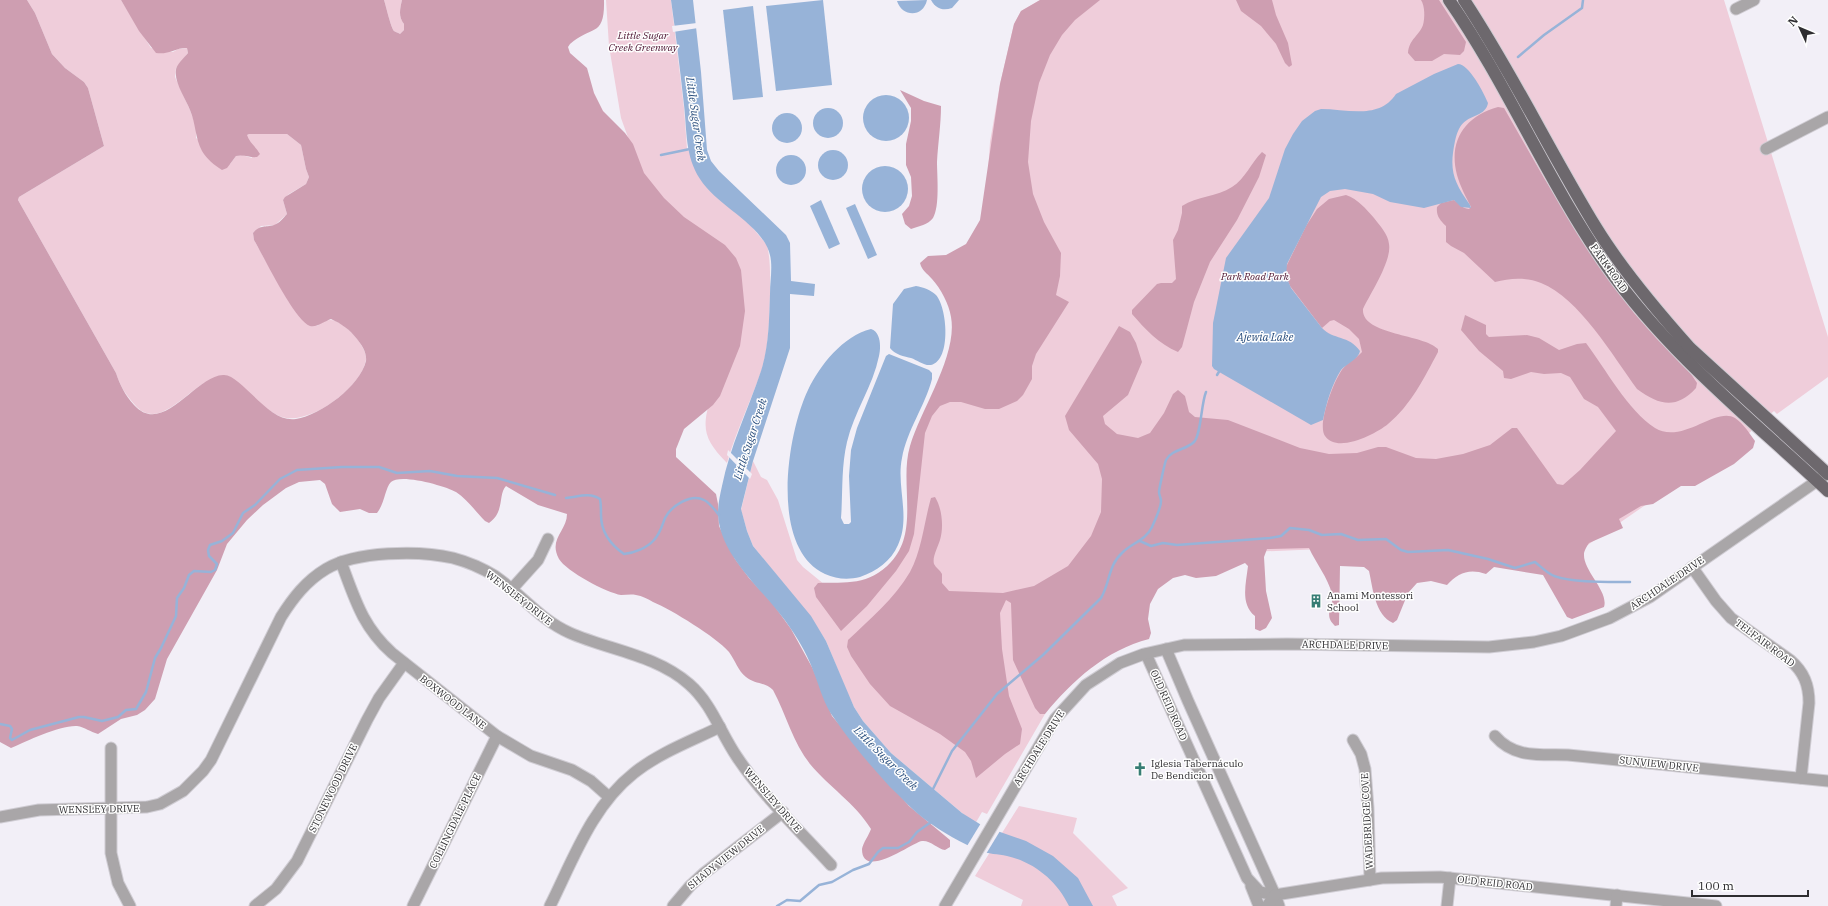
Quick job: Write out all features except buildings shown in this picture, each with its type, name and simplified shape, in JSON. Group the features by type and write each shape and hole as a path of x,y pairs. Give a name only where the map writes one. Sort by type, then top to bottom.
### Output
{"main road":[{"name":"PARK ROAD","path":"1449,0 1478,46 1584,232 1627,293 1663,335 1701,373 1828,491"},
{"name":"PARK ROAD","path":"1464,0 1490,38 1597,229 1628,273 1670,326 1690,348 1828,473"}],"street":[{"path":"1736,9 1754,0"},
{"path":"1766,149 1828,117"},
{"name":"ARCHDALE DRIVE","path":"945,906 1049,728 1067,704 1086,685 1107,670 1127,660 1184,645 1287,644 1470,647 1507,646 1534,642 1573,632 1610,618 1650,597 1828,473"},
{"path":"512,590 538,560 548,539"},
{"name":"WENSLEY DRIVE","path":"0,817 39,810 140,808 160,804 183,791 194,782 211,760 280,617 291,601 312,579 341,562 356,558 380,554 428,555 445,556 464,561 480,568 494,576 512,590 540,616 555,626 570,633 650,662 677,674 710,708 741,763 831,865"},
{"name":"BOXWOOD LANE","path":"341,562 366,623 380,642 404,663 497,736 531,756 572,770 591,781 609,797"},
{"name":"TELFAIR ROAD","path":"1692,567 1721,607 1731,618 1790,660 1804,677 1809,692 1809,703 1801,778"},
{"name":"OLD REID ROAD","path":"1166,649 1275,895"},
{"name":"OLD REID ROAD","path":"1146,654 1247,878 1260,892 1275,895 1370,880 1404,877 1450,878 1616,900 1716,906"},
{"name":"STONEWOOD DRIVE","path":"255,906 276,889 297,861 367,720 379,698 404,663"},
{"path":"550,906 593,821 609,797 635,772 651,762 720,727"},
{"name":"COLLINGDALE PLACE","path":"413,906 497,736"},
{"name":"SUNVIEW DRIVE","path":"1495,736 1508,748 1526,754 1576,756 1828,781"},
{"name":"WADEBRIDGE COVE","path":"1353,740 1361,754 1365,769 1368,808 1370,880"},
{"path":"111,748 112,853 118,883 130,906"},
{"name":"SHADY VIEW DRIVE","path":"673,906 690,886 703,874 783,812"},
{"path":"1247,878 1259,906"},
{"path":"1447,906 1450,878"},
{"path":"1267,906 1275,895"},
{"path":"1275,895 1279,906"}],"green space":[{"path":"27,0 121,0 151,48 173,52 178,49 187,48 188,53 176,68 175,77 196,126 196,138 230,164 236,156 242,155 252,158 246,135 249,134 287,134 301,145 309,177 306,184 289,194 283,200 287,214 275,225 261,226 253,233 254,240 289,302 317,326 330,320 342,324 354,335 363,348 366,355 366,360 362,371 355,382 344,393 319,410 306,416 293,418 282,417 270,411 236,382 206,382 171,407 162,412 152,414 144,412 129,398 18,200 19,197 104,146 88,88 84,82 65,68 52,54 35,13"},
{"path":"384,0 402,0 400,12 404,24 404,30 400,34 393,29"},
{"name":"Little Sugar Creek Greenway","path":"606,0 671,0 684,108 687,149 767,245 770,264 770,296 766,351 762,369 727,463 713,447 707,433 706,417 711,397 663,207 638,165 621,118 609,46"},
{"name":"Park Road Park","path":"1040,0 1724,0 1828,337 1828,377 1777,414 1774,411 1748,434 1553,569 1346,548 1132,557 1020,672 1045,714 987,814 982,812 975,824 891,753 863,721 847,692 826,641 810,616 753,546 741,510 753,461 761,477 767,480 778,500 797,560 803,567 835,593 858,587 904,555 920,442 933,405 962,307 985,216 990,142 1000,84 1014,24 1021,11"},
{"path":"1019,806 1077,818 1073,833 1128,888 1112,896 1117,906 1021,906 1023,900 975,876"}],"shaded area":[{"path":"0,0 27,0 35,13 52,54 65,68 84,82 88,88 104,146 19,197 18,200 116,373 121,386 128,397 134,405 145,413 156,414 168,410 212,378 223,375 238,382 265,407 275,414 286,418 296,419 317,412 338,398 356,380 366,361 364,349 359,341 339,323 331,319 318,325 310,326 303,321 288,301 254,240 253,233 256,230 261,227 276,224 283,219 287,214 283,200 285,197 306,184 309,177 301,145 287,134 249,134 247,135 248,138 260,154 257,157 242,155 236,156 227,168 222,170 213,164 202,151 192,115 177,80 176,68 188,53 187,48 165,53 156,53 139,31 121,0 384,0 393,29 400,34 404,30 404,24 400,12 402,0 604,0 604,12 599,26 570,44 568,47 570,53 587,68 594,93 603,111 625,133 633,144 644,173 664,198 684,217 725,245 736,258 741,270 745,311 740,346 720,396 713,405 684,429 676,449 676,457 716,494 719,526 735,559 749,578 773,604 791,629 813,669 832,716 909,806 950,840 950,847 945,850 928,842 922,841 879,861 870,861 864,858 862,849 871,829 850,803 817,772 804,756 794,738 773,690 770,687 752,681 743,675 729,652 723,646 682,617 643,597 621,595 606,590 587,581 563,564 556,552 556,546 567,514 538,505 506,486 502,494 497,514 489,523 485,521 468,502 456,492 451,489 423,481 404,479 391,482 387,488 382,505 377,513 369,513 360,509 340,512 332,504 325,484 320,480 299,482 286,488 263,505 247,520 227,544 217,570 167,659 155,699 145,710 137,715 121,719 98,734 77,726 70,726 44,734 11,748 0,742"},
{"path":"1040,0 1100,0 1075,20 1062,35 1050,55 1039,83 1031,121 1028,162 1033,194 1044,222 1061,253 1060,276 1056,295 1069,302 1036,354 1032,366 1032,379 1023,395 1017,401 999,409 985,409 961,402 950,402 940,406 932,416 925,433 914,534 909,551 896,571 867,606 841,631 816,597 814,588 818,583 848,582 866,579 883,570 900,550 905,536 907,521 906,475 910,446 944,365 952,332 950,312 944,297 932,279 923,270 920,263 928,256 946,255 966,244 980,220 1000,84 1014,24 1021,11"},
{"path":"1236,0 1272,0 1276,15 1288,43 1292,65 1289,67 1285,63 1276,44 1261,26 1241,11"},
{"path":"1421,0 1439,0 1466,42 1464,51 1460,55 1444,54 1432,61 1415,61 1408,53 1410,44 1423,25 1424,12"},
{"path":"900,90 924,101 941,106 937,162 937,206 933,218 929,222 911,229 905,224 902,214 909,206 912,196 911,177 906,165 906,144 911,121 911,108"},
{"path":"1498,107 1504,108 1544,178 1593,258 1634,313 1691,374 1697,383 1696,388 1689,395 1681,400 1667,403 1653,399 1637,389 1594,329 1569,301 1555,291 1535,281 1512,279 1495,282 1464,253 1446,242 1446,226 1439,218 1437,207 1441,203 1454,200 1464,208 1469,209 1471,207 1457,175 1455,151 1457,141 1468,124 1476,117 1486,111"},
{"path":"1262,152 1266,155 1259,177 1237,220 1210,262 1194,302 1182,347 1178,352 1171,349 1153,336 1142,325 1132,314 1132,310 1157,284 1172,283 1176,279 1173,240 1178,230 1182,206 1194,200 1220,193 1237,184"},
{"path":"1346,195 1358,202 1374,218 1385,233 1389,244 1389,251 1384,268 1363,309 1365,318 1372,324 1382,329 1431,344 1438,349 1438,352 1410,400 1396,417 1375,433 1347,443 1338,443 1331,441 1325,436 1323,431 1324,414 1330,395 1340,373 1362,352 1359,339 1349,329 1334,320 1330,321 1322,328 1290,286 1286,276 1286,267 1306,226 1317,209 1329,199"},
{"path":"1465,315 1486,325 1486,334 1489,337 1527,335 1539,338 1559,350 1577,344 1586,343 1626,400 1655,428 1665,432 1676,432 1708,420 1727,416 1735,418 1741,423 1755,441 1753,448 1734,464 1695,486 1681,486 1653,504 1641,506 1619,519 1623,528 1589,543 1584,553 1585,561 1603,594 1605,601 1604,607 1572,619 1567,617 1543,575 1494,567 1486,574 1480,572 1464,573 1455,577 1447,585 1431,581 1417,583 1408,593 1397,620 1393,623 1382,614 1379,608 1369,571 1364,567 1340,566 1339,625 1335,626 1329,618 1332,602 1330,588 1309,548 1267,549 1264,557 1266,591 1272,618 1266,628 1260,631 1255,629 1255,616 1247,606 1245,587 1248,566 1245,563 1216,576 1196,578 1185,575 1173,578 1158,589 1150,604 1148,619 1151,633 1149,639 1133,644 1104,659 1078,679 1045,714 1040,714 1035,708 1013,660 1011,603 1006,600 1000,613 1002,649 1009,696 1022,729 1020,744 1005,754 976,778 971,761 965,752 940,734 890,706 870,684 851,656 847,647 848,640 889,600 910,572 920,545 931,498 935,497 937,501 941,512 942,524 940,540 934,555 934,564 942,574 942,583 949,591 1003,593 1034,586 1068,566 1091,536 1101,512 1102,479 1098,464 1069,430 1065,416 1119,326 1130,332 1136,343 1142,362 1128,395 1103,416 1105,424 1117,434 1138,438 1150,433 1164,413 1173,394 1178,390 1185,396 1189,412 1195,417 1228,420 1300,448 1329,454 1357,453 1378,447 1386,447 1416,458 1436,459 1463,454 1490,445 1512,428 1517,428 1557,484 1563,485 1580,470 1616,431 1598,407 1584,399 1570,377 1561,373 1544,374 1531,372 1511,379 1504,378 1503,371 1479,351 1461,330"}],"water":[{"name":"Little Sugar Creek","path":"671,0 693,0 701,72 707,150 711,161 719,171 786,235 790,243 791,281 815,284 814,296 790,294 790,348 753,461 741,509 753,546 811,616 826,641 854,707 863,721 891,753 962,813 983,826 1026,841 1053,856 1078,878 1093,906 1069,906 1058,888 1044,874 1035,868 1017,859 980,851 952,837 912,809 868,762 840,727 822,696 810,662 798,639 735,560 727,545 720,529 718,513 719,500 725,471 764,362 768,333 771,261 768,249 752,227 708,189 695,170 689,152"},
{"path":"823,0 832,85 776,91 766,6"},
{"path":"927,0 925,6 921,10 912,13 903,10 897,1"},
{"path":"931,0 959,0 952,8 946,9 937,7"},
{"path":"753,6 763,97 733,100 723,10"},
{"name":"Ajewia Lake","path":"1458,64 1462,65 1471,74 1480,86 1488,103 1483,112 1467,120 1460,127 1453,151 1452,160 1456,182 1471,208 1461,207 1454,200 1424,208 1390,202 1373,194 1345,189 1330,191 1321,197 1287,264 1286,276 1291,288 1322,328 1326,332 1351,342 1360,351 1352,361 1341,370 1335,381 1323,420 1311,425 1214,369 1212,366 1213,323 1226,258 1269,198 1285,149 1302,121 1315,111 1321,109 1362,111 1381,107 1389,102 1396,94 1434,74"},
{"path":"881,95 891,95 899,99 905,105 909,113 909,123 905,131 899,137 891,141 881,141 873,137 867,131 863,123 863,113 867,105 873,99"},
{"path":"828,108 838,113 843,123 838,133 828,138 818,133 813,123 818,113"},
{"path":"787,113 797,118 802,128 797,138 787,143 777,138 772,128 777,118"},
{"path":"833,150 843,155 848,165 843,175 833,180 823,175 818,165 823,155"},
{"path":"791,155 801,160 806,170 801,180 791,185 781,180 776,170 781,160"},
{"path":"880,166 890,166 898,170 904,176 908,184 908,194 904,202 898,208 890,212 880,212 872,208 866,202 862,194 862,184 866,176 872,170"},
{"path":"821,200 840,244 829,249 810,206"},
{"path":"855,204 877,255 868,259 846,208"},
{"path":"916,286 927,289 936,295 943,310 946,333 945,344 938,361 931,365 926,365 900,355 890,348 893,304 904,289"},
{"path":"871,329 877,333 880,340 880,352 872,378 850,431 845,451 841,518 844,524 849,524 851,522 849,476 851,450 857,428 886,356 889,354 929,370 932,373 932,379 904,448 901,469 903,524 902,534 895,551 883,565 872,572 860,577 833,577 825,574 807,560 796,540 789,516 789,461 800,409 813,380 826,362 842,345 851,338"}],"pier":[{"path":"697,23 698,28 673,32 672,26"},
{"path":"728,450 752,474 750,479 727,455"},
{"path":"981,823 1000,831 986,854 967,846"}],"waterway":[{"path":"1518,57 1544,35 1582,8 1583,0"},
{"name":"Little Sugar Creek","path":"661,155 690,149"},
{"path":"1217,375 1220,370"},
{"path":"932,791 952,751 997,694 1043,655 1101,598 1114,563 1118,557 1143,538 1152,527 1160,507 1161,501 1159,490 1166,460 1175,452 1191,445 1194,442 1200,426 1206,392"},
{"path":"0,724 10,726 12,729 10,738 12,740 30,730 79,717 102,721 118,717 126,710 136,709 146,692 155,658 176,616 177,598 184,588 189,575 194,571 211,572 215,570 217,564 209,556 208,550 210,545 222,541 233,533 243,513 255,505 280,479 297,470 342,467 379,467 397,473 430,471 457,476 497,478 555,495"},
{"path":"566,498 588,495 600,499 601,521 605,532 611,542 624,554 640,550 651,543 661,530 668,513 677,505 688,499 699,498 704,500 719,515"},
{"path":"1140,541 1151,546 1163,543 1177,545 1270,538 1281,536 1290,528 1309,530 1322,535 1341,534 1358,540 1386,539 1401,550 1408,552 1448,550 1488,559 1515,568 1535,562 1545,571 1559,578 1590,582 1630,582"},
{"path":"777,906 787,900 800,901 819,885 832,882 853,870 869,864 883,848 898,848 909,842 917,832 931,822"}],"place":[{"name":"Anami Montessori School","path":"1316,601"},
{"name":"Iglesia Tabernáculo De Bendicion","path":"1140,769"}]}
